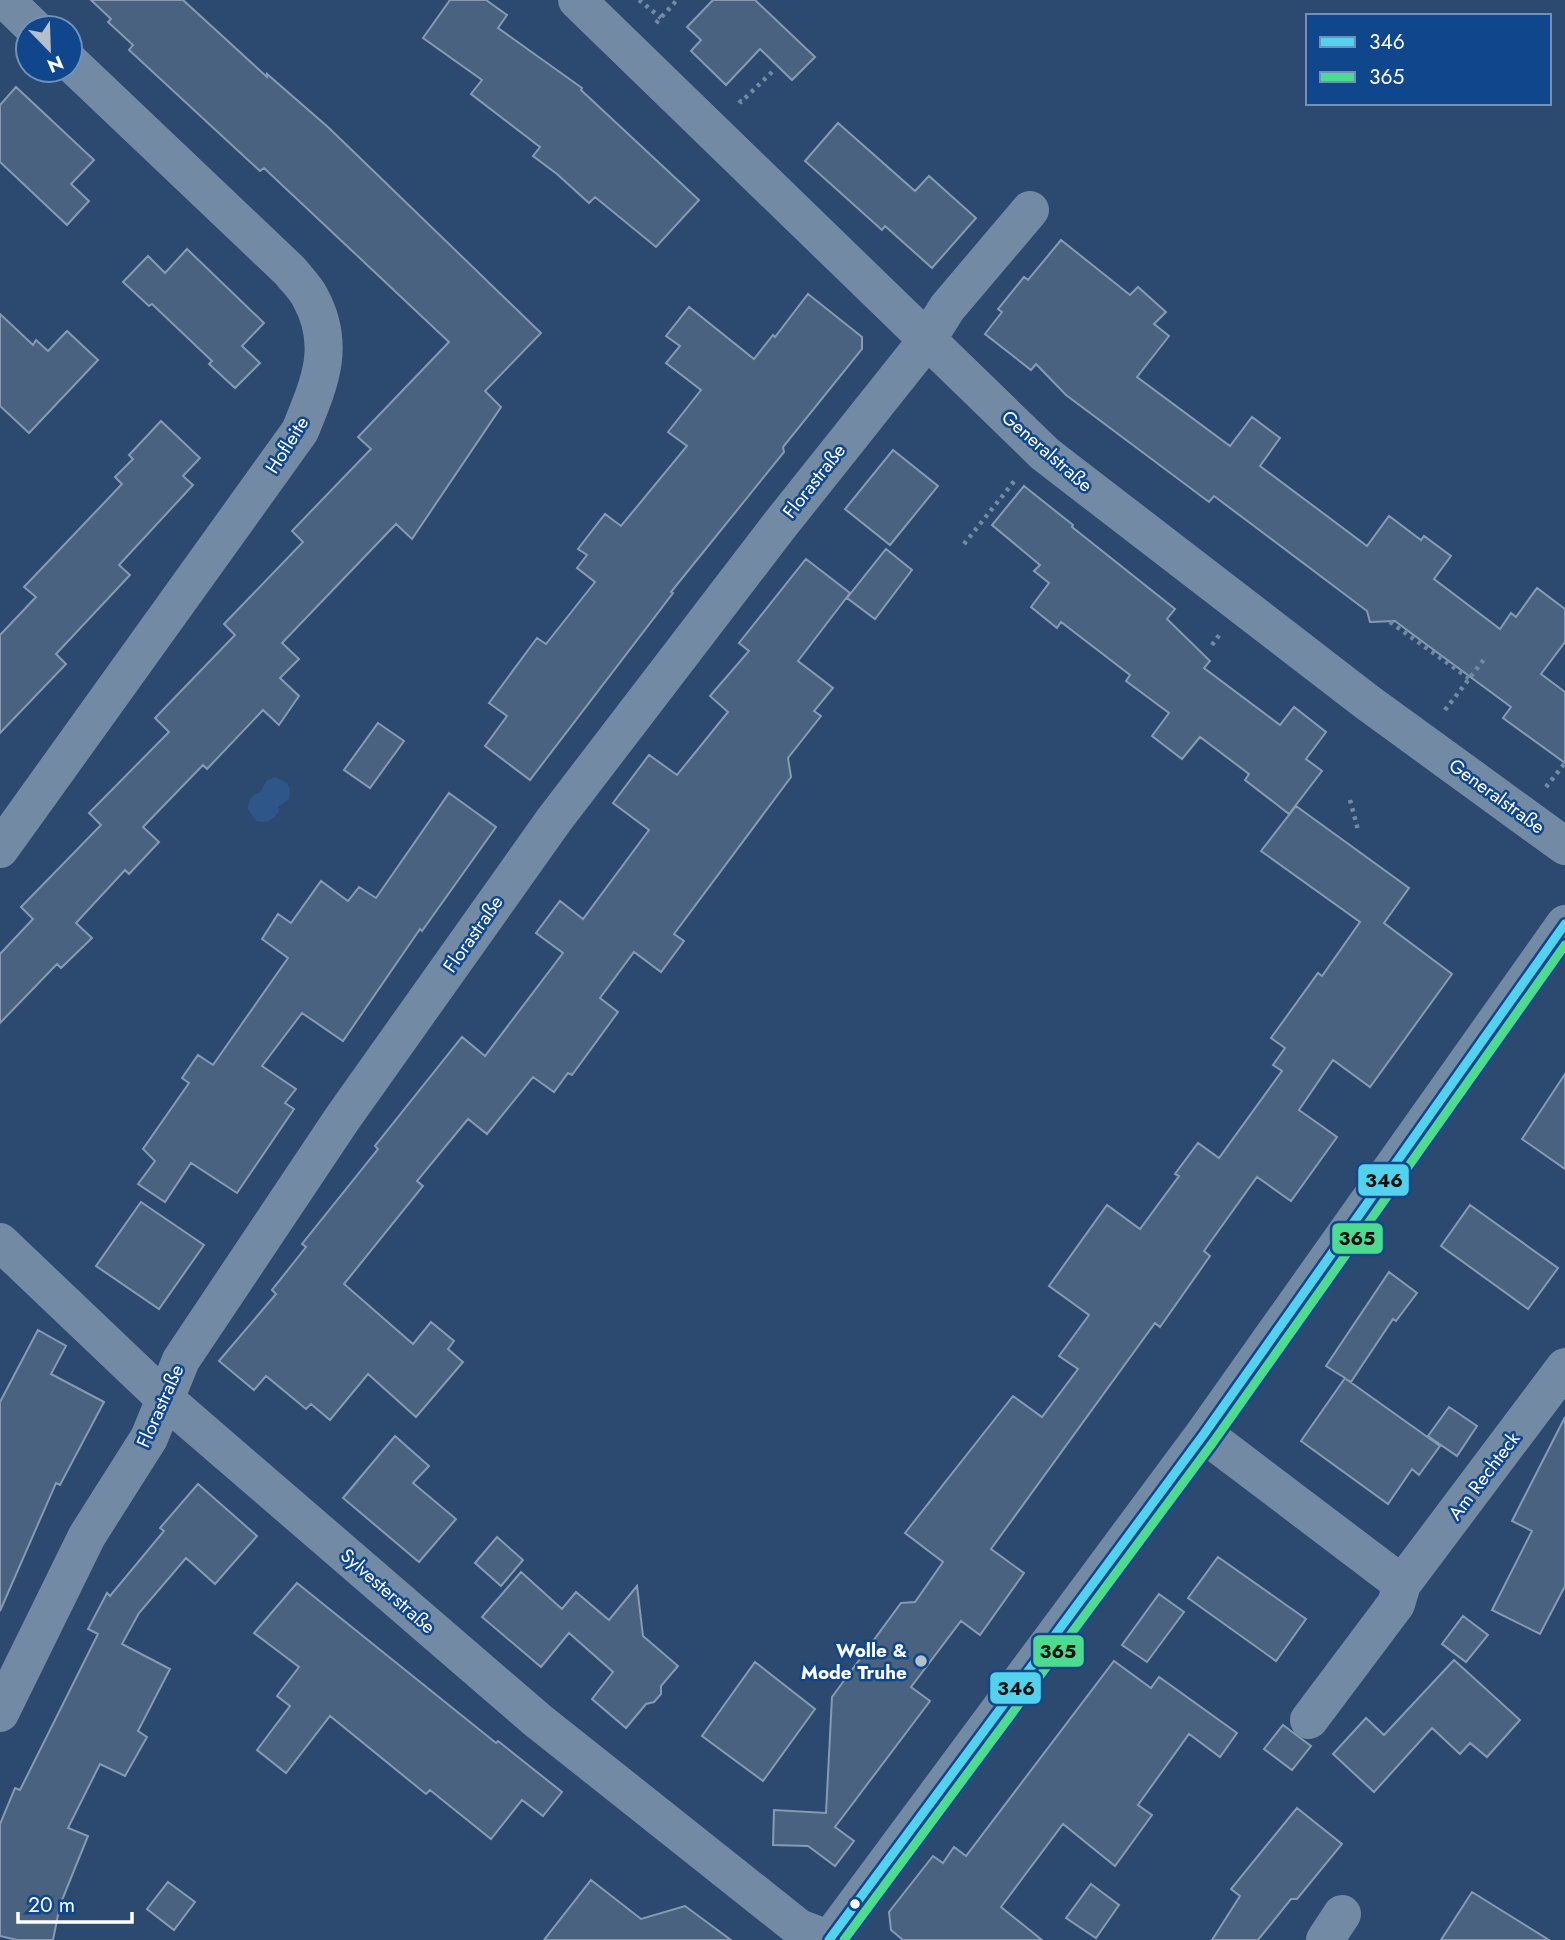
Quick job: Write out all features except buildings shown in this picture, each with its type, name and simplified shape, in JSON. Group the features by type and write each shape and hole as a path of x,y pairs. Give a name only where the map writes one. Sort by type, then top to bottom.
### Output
{"street":[{"path":"5,0 20,14"},
{"name":"Generalstraße","path":"577,0 1040,448 1315,662 1565,846"},
{"name":"Hofleite","path":"0,849 300,431 323,368 323,339 308,293 290,271 84,75"},
{"name":"Florastraße","path":"0,1713 87,1536 149,1437 181,1360 326,1142 554,820 779,526 927,340 947,308 1030,210"},
{"path":"830,1940 1204,1434 1565,924"},
{"name":"Sylvesterstraße","path":"0,1242 165,1399 536,1719 799,1928 830,1940"},
{"name":"Am Rechteck","path":"1309,1720 1396,1604 1402,1584 1565,1367"},
{"path":"1204,1434 1402,1584"}],"path":[{"path":"639,0 661,18"},
{"path":"736,98 741,102 772,72"},
{"path":"964,544 1040,448"},
{"path":"1391,622 1470,679"},
{"path":"1421,741 1485,658"},
{"path":"1350,800 1358,830"}],"water":[{"path":"275,777 287,783 290,789 289,799 278,807 279,811 272,818 264,822 256,821 248,809 250,800 261,792 266,781"}],"transit line":[{"name":"346","path":"829,1940 1204,1434 1565,924"},
{"name":"365","path":"844,1940 1214,1441 1565,945"}],"place":[{"name":"Wolle & Mode Truhe","path":"921,1661"}]}
